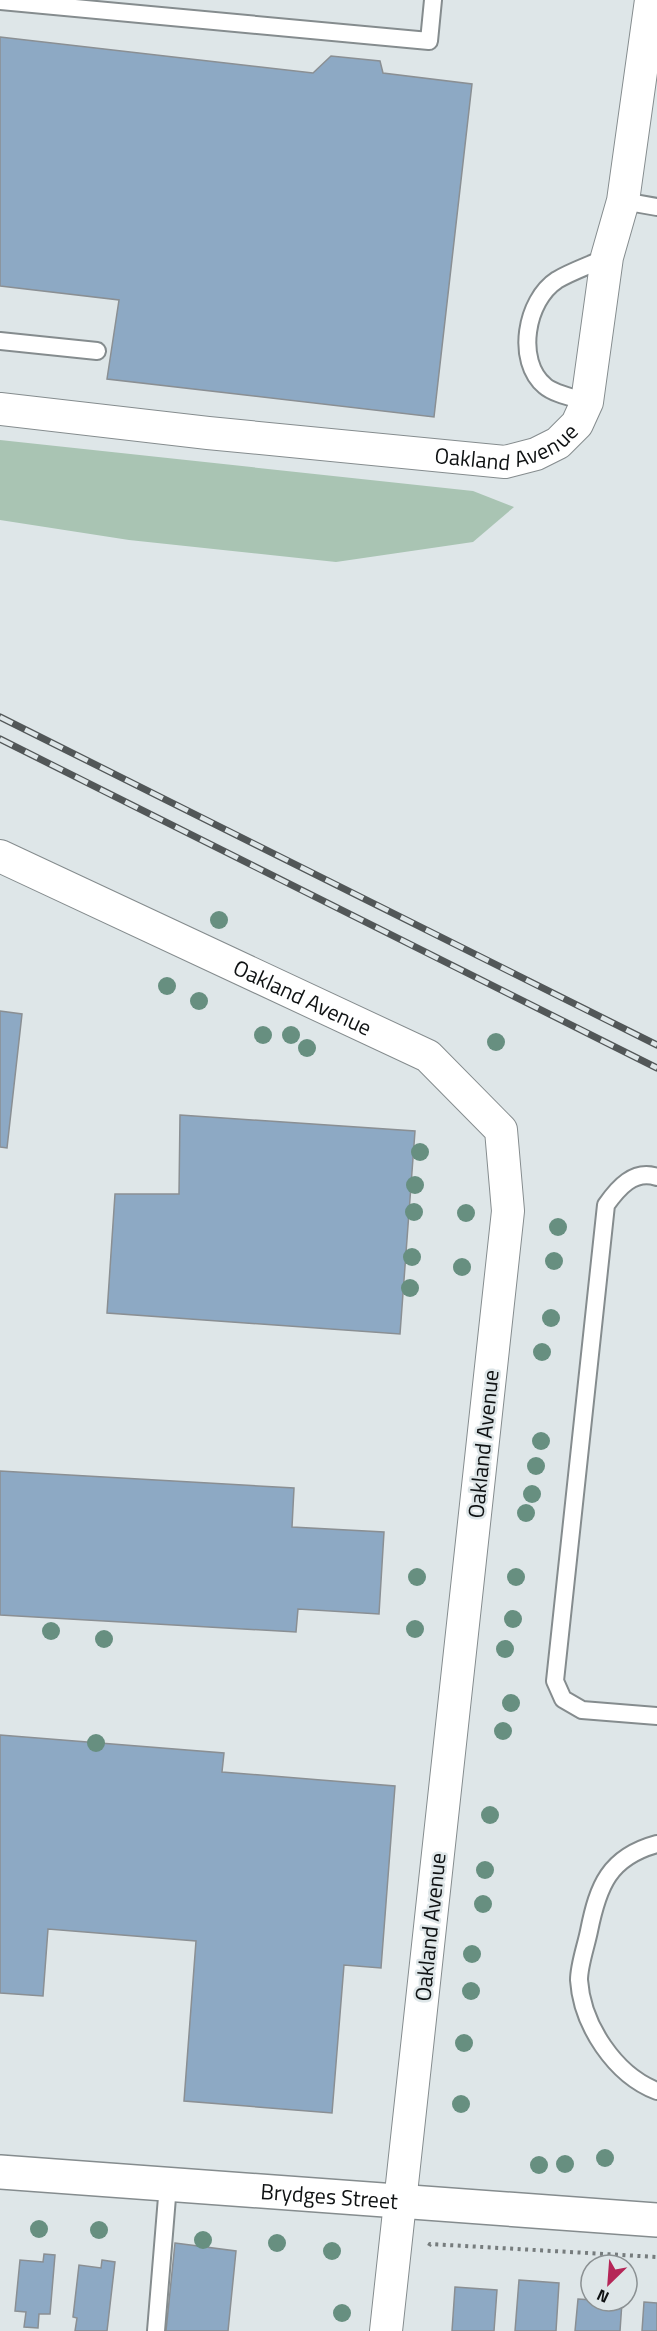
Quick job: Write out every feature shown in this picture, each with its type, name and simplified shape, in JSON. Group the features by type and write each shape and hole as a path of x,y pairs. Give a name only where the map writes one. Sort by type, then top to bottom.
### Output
{"street":[{"name":"Oakland Avenue","path":"0,408 208,433 505,462 536,454 558,443 577,424 588,402 607,257 623,201 651,0"},
{"name":"Oakland Avenue","path":"0,856 428,1056 501,1130 508,1211 386,2331"},
{"name":"Brydges Street","path":"0,2172 657,2220"}],"lane":[{"path":"0,1 429,41 432,0"},
{"path":"623,201 657,207"},
{"path":"588,402 545,387 531,369 527,340 535,304 555,281 607,257"},
{"path":"0,341 97,351"},
{"path":"657,1177 649,1174 637,1176 618,1187 606,1205 555,1682 563,1699 582,1710 657,1716"},
{"path":"657,1844 638,1849 612,1868 597,1895 579,1979 589,2023 618,2066 641,2085 657,2091"},
{"path":"156,2331 168,2185"}],"path":[{"path":"428,2254 430,2244 657,2257"}],"green space":[{"path":"0,440 473,491 514,507 473,542 336,562 129,540 0,520"}],"building":[{"path":"0,37 313,73 331,56 380,61 383,73 472,84 434,417 107,379 119,300 0,286"},
{"path":"0,1011 22,1014 7,1148 0,1147"},
{"path":"180,1115 415,1131 400,1334 107,1313 115,1194 179,1194"},
{"path":"0,1471 294,1488 292,1527 384,1532 379,1614 298,1609 296,1632 0,1615"},
{"path":"0,1735 224,1753 222,1772 395,1786 381,1968 344,1965 332,2113 184,2101 196,1941 48,1929 43,1996 0,1993"},
{"path":"175,2243 236,2251 228,2331 166,2331"},
{"path":"44,2254 55,2255 50,2314 39,2314 38,2328 24,2327 26,2312 15,2311 20,2260 43,2262"},
{"path":"102,2260 115,2262 107,2331 75,2331 77,2318 73,2317 79,2265 101,2268"},
{"path":"519,2280 559,2283 556,2331 515,2331"},
{"path":"455,2287 497,2290 494,2331 452,2331"},
{"path":"578,2299 579,2313 621,2313 620,2331 575,2331"},
{"path":"644,2302 657,2303 657,2331 642,2331"}],"railway":[{"path":"0,717 657,1045"},
{"path":"0,739 657,1068"}]}
